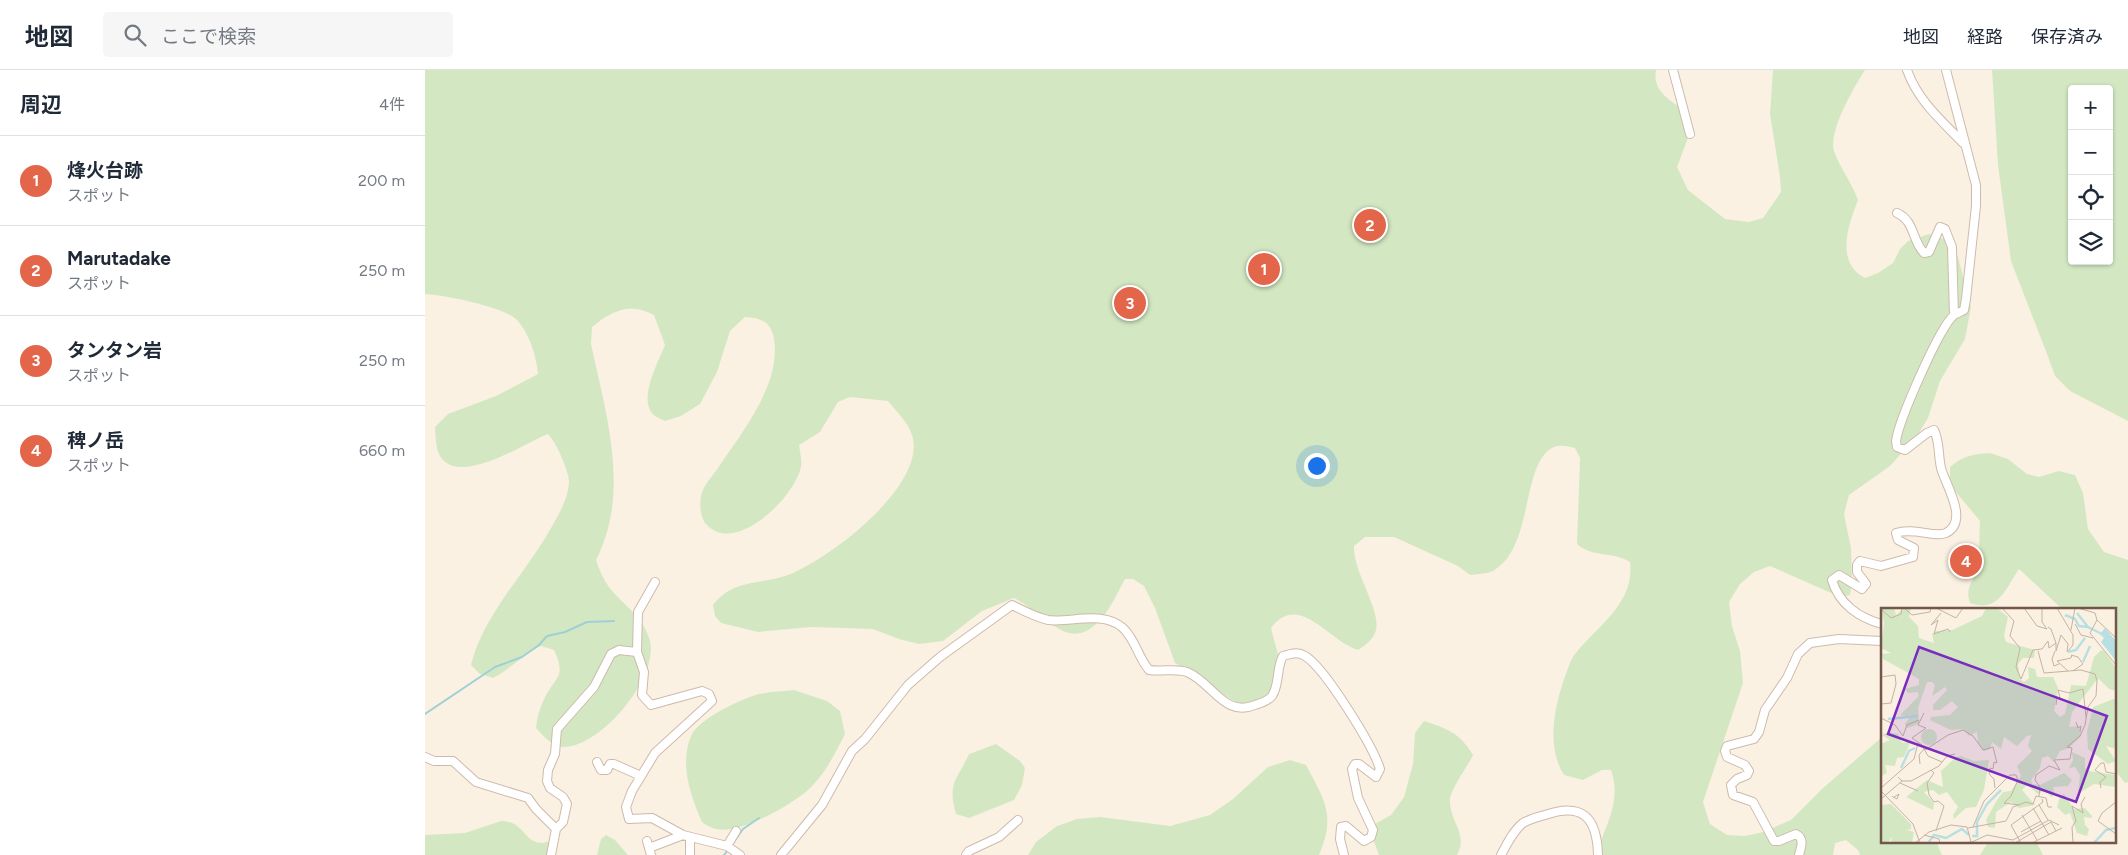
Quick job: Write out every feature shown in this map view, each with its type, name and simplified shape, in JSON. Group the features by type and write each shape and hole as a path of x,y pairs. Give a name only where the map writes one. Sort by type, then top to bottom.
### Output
{"street":[{"path":"1673,70 1690,134"},
{"path":"1907,70 1912,85 1926,105 1965,145"},
{"path":"1881,624 1855,614 1837,593 1832,580 1839,576 1861,588 1865,584 1857,572 1857,564 1860,561 1881,566 1914,556 1914,548 1898,540 1896,533 1904,530 1918,530 1939,535 1948,532 1954,523 1955,502 1942,470 1938,439 1934,430 1927,433 1905,450 1897,447 1896,441 1913,390 1938,340 1955,315 1964,310 1976,206 1976,185 1945,70"},
{"path":"1897,213 1904,216 1912,227 1924,254 1929,252 1940,226 1948,234 1952,247 1955,315"},
{"path":"655,582 638,612 637,652 644,672 642,695 651,706 702,691 709,694 712,701 669,738 655,753 626,807 629,819 653,818 687,836 729,847 740,855"},
{"path":"781,855 822,805 852,751 865,738 908,685 940,657 1012,605 1047,619 1085,618 1113,622 1122,627 1131,637 1149,670 1187,672 1196,677 1227,703 1238,708 1246,709 1270,698 1276,689 1280,662 1283,656 1297,652 1305,656 1320,669 1376,757 1380,769 1376,777 1359,764 1355,764 1352,769 1358,798 1373,830 1371,837 1364,841 1350,828 1346,826 1341,827 1340,839 1344,855"},
{"path":"1799,855 1802,840 1800,836 1797,834 1779,842 1774,841 1753,802 1733,795 1731,785 1737,779 1747,775 1749,770 1745,765 1727,757 1725,751 1727,746 1754,739 1759,732 1765,710 1787,678 1798,654 1810,642 1839,639 1881,641"},
{"path":"551,855 556,829 563,822 567,804 563,797 551,788 547,781 555,754 557,728 593,687 611,654 619,650 637,652"},
{"path":"425,758 434,761 453,762 476,782 485,787 528,798 556,829"},
{"path":"597,762 601,770 607,770 610,764 614,764 641,776"},
{"path":"1501,855 1523,824 1559,810 1571,809 1584,815 1590,822 1596,835 1598,855"},
{"path":"966,855 969,851 999,837 1018,820"},
{"path":"729,847 736,831"},
{"path":"649,848 687,836"},
{"path":"687,836 690,855"}],"green space":[{"path":"425,70 1656,70 1657,85 1660,91 1670,101 1689,113 1691,130 1677,167 1688,190 1725,219 1749,222 1763,218 1781,192 1770,114 1773,70 1865,70 1843,110 1833,143 1834,151 1858,200 1848,232 1847,253 1850,263 1865,278 1878,273 1893,263 1900,249 1908,241 1929,234 1947,240 1958,257 1971,307 1965,339 1940,381 1928,418 1917,436 1890,466 1849,495 1844,514 1851,548 1852,582 1850,595 1840,597 1770,566 1754,572 1740,584 1729,602 1732,626 1740,651 1743,683 1703,802 1710,824 1727,835 1745,836 1763,832 1791,820 1822,789 1881,738 1881,842 1936,842 1942,855 1860,855 1858,850 1846,840 1835,843 1833,855 1596,855 1611,813 1615,793 1611,770 1602,770 1583,780 1564,775 1555,751 1554,724 1559,697 1571,660 1621,601 1627,590 1630,577 1630,562 1590,551 1577,544 1580,458 1575,448 1555,447 1542,457 1535,471 1522,526 1515,544 1506,560 1493,571 1470,575 1458,566 1394,537 1365,537 1354,546 1358,567 1375,612 1376,630 1372,639 1358,650 1347,645 1303,616 1292,615 1282,618 1271,628 1281,667 1282,679 1280,690 1274,699 1264,706 1248,710 1175,663 1155,608 1144,586 1133,579 1125,579 1109,609 1094,626 1084,632 1074,634 1058,628 1014,598 982,611 943,641 919,644 873,629 811,627 758,632 721,623 715,616 713,605 729,591 747,584 788,575 805,567 849,537 871,518 890,497 905,476 913,455 910,430 888,401 850,397 838,402 820,432 799,445 801,467 788,493 776,507 747,529 731,533 717,532 705,523 700,506 703,490 759,405 772,373 775,356 773,333 765,322 756,318 745,317 730,331 717,372 700,404 681,416 665,421 652,413 648,398 654,370 665,345 654,315 637,309 621,310 592,327 591,344 608,425 614,480 612,507 606,534 596,560 601,574 609,587 643,625 650,641 650,656 646,673 636,691 610,723 594,736 578,744 563,747 555,745 536,728 545,697 560,671 554,650 541,646 493,678 480,674 471,665 485,629 541,545 557,517 568,488 567,471 555,443 548,434 495,459 466,467 453,466 440,457 436,444 435,427 448,414 496,396 538,374 534,353 522,326 510,315 474,302 425,294"},
{"path":"1992,70 2128,70 2128,421 2070,391 2055,376 2011,261 1998,165"},
{"path":"1990,453 2008,459 2027,474 2039,477 2059,471 2075,475 2083,493 2088,529 2104,552 2128,560 2128,782 2125,783 2115,770 2115,608 2061,608 2019,569 2000,598 1987,605 1970,603 1968,592 1978,566 1980,521 1950,485 1950,467 1959,460 1978,454"},
{"path":"794,690 827,701 840,711 845,734 824,772 807,791 776,811 750,824 726,830 714,829 702,822 694,802 686,769 688,747 695,730 721,710 742,700 759,694"},
{"path":"1424,721 1453,733 1473,755 1456,784 1450,800 1452,814 1460,834 1460,847 1457,855 1379,855 1373,839 1375,824 1391,815 1404,797 1413,764 1415,733"},
{"path":"996,744 1020,761 1025,768 1022,785 1014,800 969,818 956,814 953,804 953,788 969,754"},
{"path":"1290,760 1306,765 1326,808 1327,829 1319,855 1028,855 1036,842 1057,826 1077,819 1100,817 1170,826 1210,815 1233,799 1268,767"},
{"path":"501,821 516,825 535,842 551,841 550,855 425,855 425,835 465,833"},
{"path":"606,835 615,840 628,855 597,855 601,839"},
{"path":"1988,842 2036,842 2043,855 1980,855"}],"waterway":[{"path":"425,714 495,667 522,657 539,645 547,636 565,632 587,622 614,621"},
{"path":"731,846 743,829 759,818"},
{"path":"724,855 728,850"}],"place":[{"name":"Marutadake","path":"1370,225"},
{"name":"烽火台跡","path":"1264,269"},
{"name":"タンタン岩","path":"1130,303"},
{"name":"稗ノ岳","path":"1966,561"}]}
